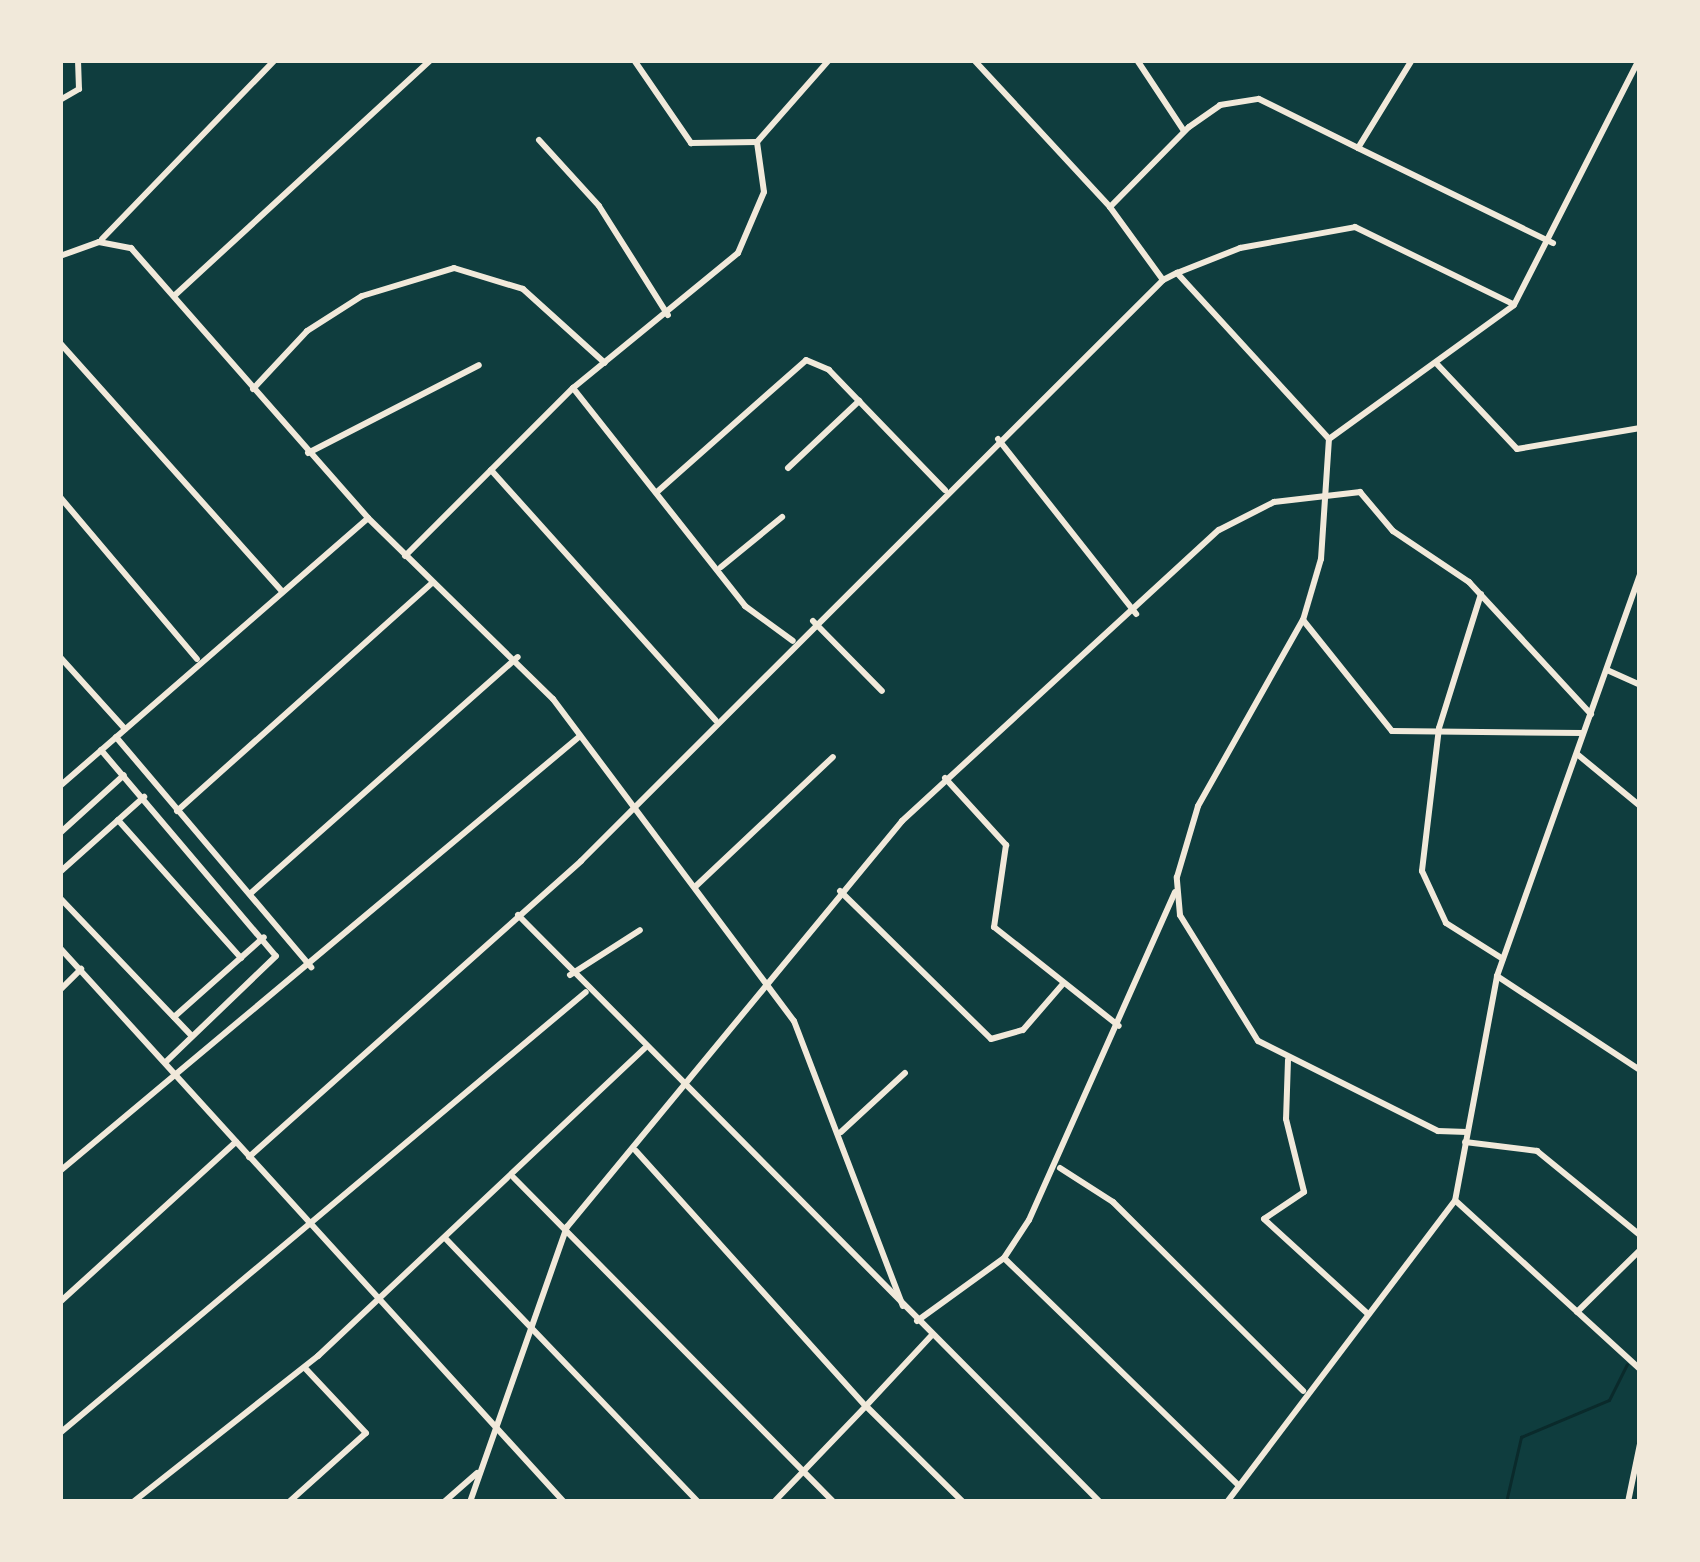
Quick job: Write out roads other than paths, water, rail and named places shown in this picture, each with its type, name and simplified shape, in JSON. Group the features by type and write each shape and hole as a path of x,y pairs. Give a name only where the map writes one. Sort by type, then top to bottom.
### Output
{"street":[{"path":"60,100 79,89 78,60"},
{"path":"60,256 99,242 274,60"},
{"path":"174,296 431,60"},
{"path":"634,60 691,143 757,142 829,60"},
{"path":"974,60 1110,207 1163,280"},
{"path":"1137,60 1184,131"},
{"path":"1358,148 1412,60"},
{"path":"1329,439 1514,305 1553,243 1639,60"},
{"path":"1110,207 1184,131 1220,105 1259,99 1553,243"},
{"path":"539,140 598,206 668,315"},
{"path":"405,556 573,388 668,315 753,233 764,192 757,142"},
{"path":"249,1157 633,806 813,621 1163,280 1240,248 1355,227 1514,305"},
{"path":"99,242 131,248 368,518 518,657 772,982 841,1132 903,1306"},
{"path":"253,389 308,331 362,296 454,268 524,289 605,363"},
{"path":"917,1321 1004,1258 1060,1168 1176,889 1198,806 1303,620 1328,489 1329,439 1177,273"},
{"path":"60,343 281,590"},
{"path":"656,492 794,362 814,361 945,490"},
{"path":"1436,363 1517,449 1640,428"},
{"path":"308,453 479,364"},
{"path":"573,388 721,567 756,618 793,641"},
{"path":"788,468 859,401"},
{"path":"998,439 1136,614"},
{"path":"491,470 716,720"},
{"path":"470,1502 528,1325 567,1227 636,1151 840,891 945,778 1136,614 1235,519 1328,489 1370,499 1393,531 1481,594 1591,714"},
{"path":"60,497 198,660"},
{"path":"721,567 782,517"},
{"path":"60,786 198,660 368,518"},
{"path":"1229,1501 1304,1392 1455,1201 1497,976 1640,575"},
{"path":"178,811 433,582"},
{"path":"1481,594 1439,728 1425,887 1446,923 1503,959"},
{"path":"1303,620 1386,728 1583,733"},
{"path":"813,621 882,691"},
{"path":"60,657 125,729"},
{"path":"251,893 518,657"},
{"path":"1607,670 1640,686"},
{"path":"60,1171 181,1076 580,736"},
{"path":"116,737 310,968"},
{"path":"101,750 264,937 271,963 167,1061"},
{"path":"1577,754 1640,806"},
{"path":"696,886 833,757"},
{"path":"60,833 125,774"},
{"path":"945,778 1006,845 991,922 1062,985 1119,1025"},
{"path":"60,872 144,797"},
{"path":"118,820 241,958"},
{"path":"1176,889 1234,1010 1288,1060 1443,1133 1537,1151 1640,1235"},
{"path":"840,891 991,1040 1023,1030 1062,985"},
{"path":"60,898 192,1036"},
{"path":"518,915 586,992 685,1084 1100,1502"},
{"path":"570,975 640,930"},
{"path":"174,1017 264,937"},
{"path":"60,948 181,1076 376,1301 564,1502"},
{"path":"60,990 81,969"},
{"path":"1497,976 1640,1070"},
{"path":"60,1433 586,992"},
{"path":"133,1502 304,1368 514,1178 645,1048"},
{"path":"1288,1060 1286,1119 1304,1192 1264,1219 1366,1313"},
{"path":"841,1132 905,1072"},
{"path":"60,1302 236,1142"},
{"path":"636,1151 866,1406 962,1502"},
{"path":"1060,1168 1113,1202 1304,1392"},
{"path":"514,1178 833,1502"},
{"path":"1455,1201 1638,1367"},
{"path":"446,1239 698,1502"},
{"path":"1577,1312 1640,1250"},
{"path":"1004,1258 1238,1485"},
{"path":"774,1502 932,1336"},
{"path":"290,1502 366,1433 304,1368"},
{"path":"1628,1502 1636,1482 1640,1444"},
{"path":"443,1502 478,1472"}],"waterway":[{"path":"1506,1502 1521,1437 1609,1400 1627,1364"}]}
